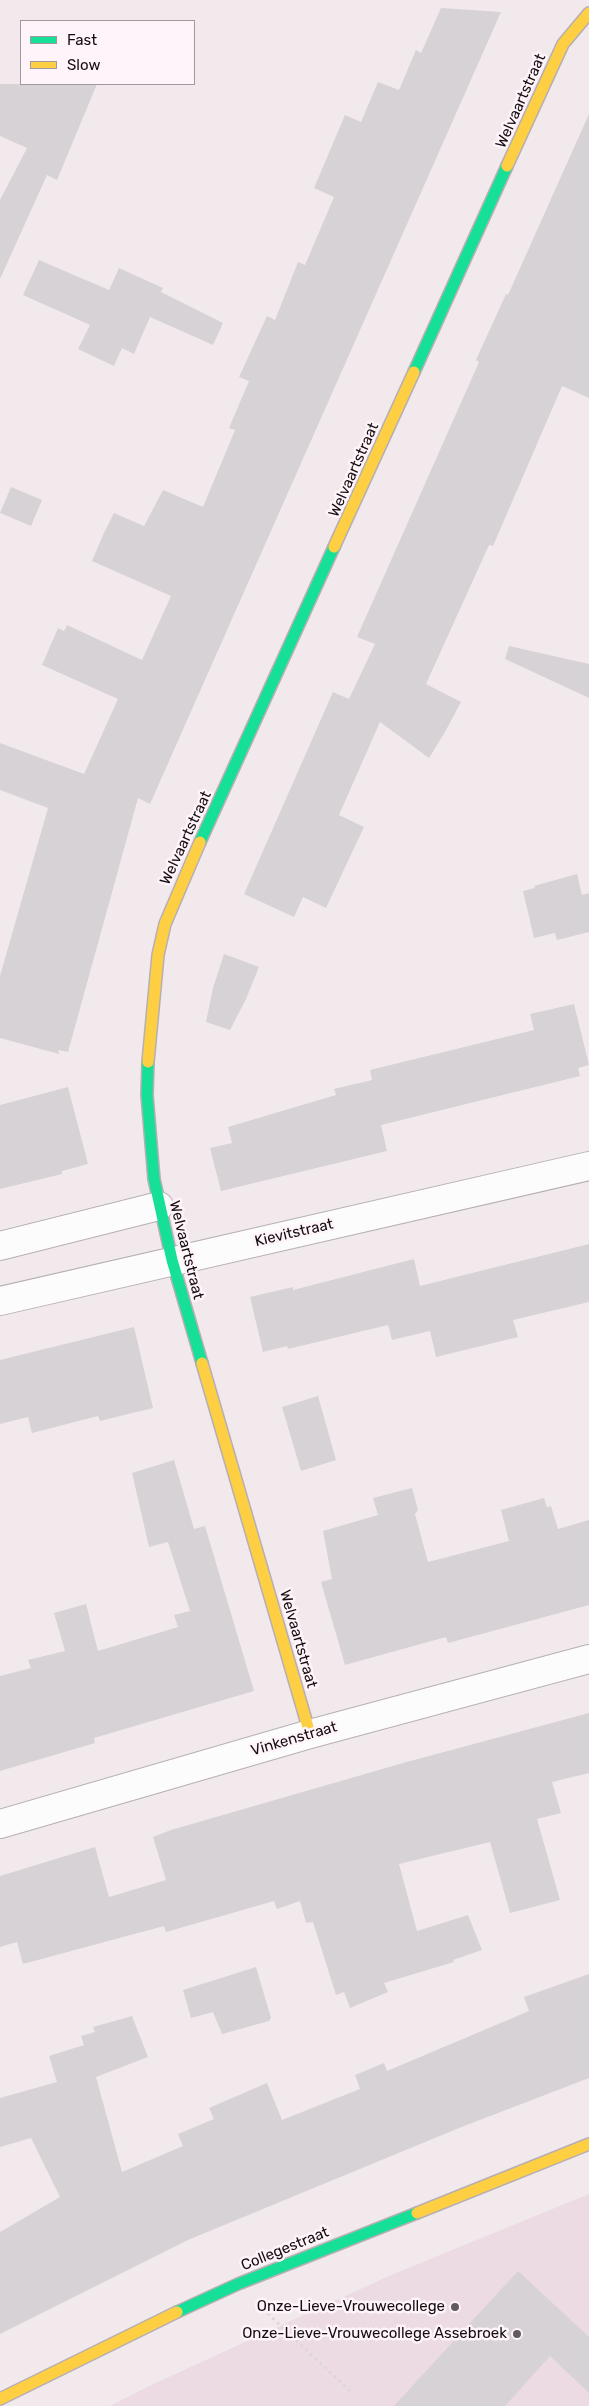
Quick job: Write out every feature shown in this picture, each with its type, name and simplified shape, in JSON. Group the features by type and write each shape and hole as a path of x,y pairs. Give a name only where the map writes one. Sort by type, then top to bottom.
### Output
{"street":[{"name":"Welvaartstraat","path":"310,1734 172,1260 159,1206 154,1178 147,1095 158,955 165,924 186,873 563,44 589,12"},
{"name":"Kievitstraat","path":"0,1301 172,1260 589,1166"},
{"path":"0,1246 159,1206"},
{"name":"Vinkenstraat","path":"0,1824 310,1734 589,1659"},
{"name":"Collegestraat","path":"0,2398 135,2331 238,2284 589,2144"}],"path":[{"path":"238,2284 351,2392"}],"shaded area":[{"name":"Onze-Lieve-Vrouwecollege","path":"589,2194 589,2406 110,2406 147,2387 391,2275"}],"building":[{"path":"441,8 501,12 150,804 138,798 68,1052 58,1050 59,1054 0,1038 0,976 48,808 0,790 0,743 84,774 118,699 42,665 58,628 64,631 67,625 142,660 171,596 92,561 103,535 114,513 144,526 163,490 203,507 235,430 229,428 249,381 239,377 267,316 275,320 298,262 305,265 334,197 314,188 345,115 361,122 378,82 399,90 416,50 421,53"},
{"path":"0,84 97,85 57,180 47,175 0,279 0,200 27,148 0,136"},
{"path":"589,114 589,398 562,386 493,546 489,545 426,684 461,702 445,732 429,758 380,722 339,815 364,827 326,908 303,897 294,917 244,894 333,692 349,699 375,644 357,637 479,362 476,360 506,294 508,295"},
{"path":"39,260 109,290 119,268 163,288 161,292 223,323 213,345 150,317 134,354 122,348 114,366 78,349 90,325 23,295"},
{"path":"11,487 42,500 31,526 0,513"},
{"path":"509,646 589,664 589,698 505,659"},
{"path":"577,874 582,895 589,893 589,932 557,940 555,933 534,938 523,891"},
{"path":"224,954 259,967 246,999 230,1030 206,1022 213,988"},
{"path":"574,1004 589,1065 578,1068 580,1076 381,1125 387,1151 221,1191 210,1148 232,1143 228,1127 336,1095 334,1089 372,1080 370,1070 534,1030 530,1014"},
{"path":"68,1087 88,1164 62,1171 62,1174 0,1189 0,1105"},
{"path":"589,1244 589,1302 513,1320 518,1337 436,1357 430,1331 392,1340 388,1325 288,1349 287,1346 263,1352 250,1297 293,1287 293,1290 414,1259 420,1286"},
{"path":"134,1327 153,1408 100,1421 98,1416 32,1433 28,1417 0,1424 0,1360"},
{"path":"318,1396 336,1460 301,1471 282,1407"},
{"path":"174,1460 194,1529 205,1526 254,1691 94,1738 95,1743 0,1771 0,1676 31,1668 28,1660 65,1651 54,1613 86,1604 98,1651 178,1627 174,1615 190,1611 168,1542 149,1547 132,1473"},
{"path":"412,1488 418,1510 415,1514 428,1562 509,1541 501,1510 544,1498 547,1507 551,1506 558,1529 589,1520 589,1605 448,1643 446,1637 345,1665 321,1582 332,1579 323,1531 378,1515 373,1498"},
{"path":"589,1713 589,1773 552,1782 561,1813 537,1819 560,1900 510,1913 490,1842 399,1864 417,1931 468,1915 482,1950 453,1960 454,1962 384,1983 388,1992 350,2008 344,1992 336,1995 313,1922 306,1923 300,1901 277,1909 274,1901 166,1932 164,1926 23,1964 17,1942 0,1947 0,1876 95,1847 109,1897 166,1880 153,1837 171,1830 403,1763"},
{"path":"256,1967 271,2018 269,2021 222,2034 213,2012 191,2018 183,1990"},
{"path":"589,1974 589,2078 459,2128 188,2240 0,2334 0,2232 60,2197 31,2138 0,2147 0,2098 57,2082 49,2056 84,2045 81,2036 95,2032 93,2027 132,2016 148,2057 96,2077 122,2172 183,2146 178,2134 214,2119 209,2108 267,2083 282,2120 360,2089 355,2075 384,2063 387,2071 529,2011 524,1997"},
{"name":"Onze-Lieve-Vrouwecollege Assebroek","path":"518,2271 589,2337 589,2393 550,2356 505,2406 394,2406"}],"traffic: fast":[{"path":"414,372 507,166"},
{"path":"200,842 334,547"},
{"path":"148,1062 147,1095 154,1179 172,1260 202,1363"},
{"path":"177,2312 238,2284 417,2213"}],"traffic: slow":[{"path":"507,166 563,44 589,13"},
{"path":"334,547 414,372"},
{"path":"148,1062 158,955 165,924 200,842"},
{"path":"202,1363 310,1734"},
{"path":"417,2213 589,2144"},
{"path":"0,2399 177,2312"}],"place":[{"name":"Onze-Lieve-Vrouwecollege","path":"455,2307"},
{"name":"Onze-Lieve-Vrouwecollege Assebroek","path":"517,2334"}]}
